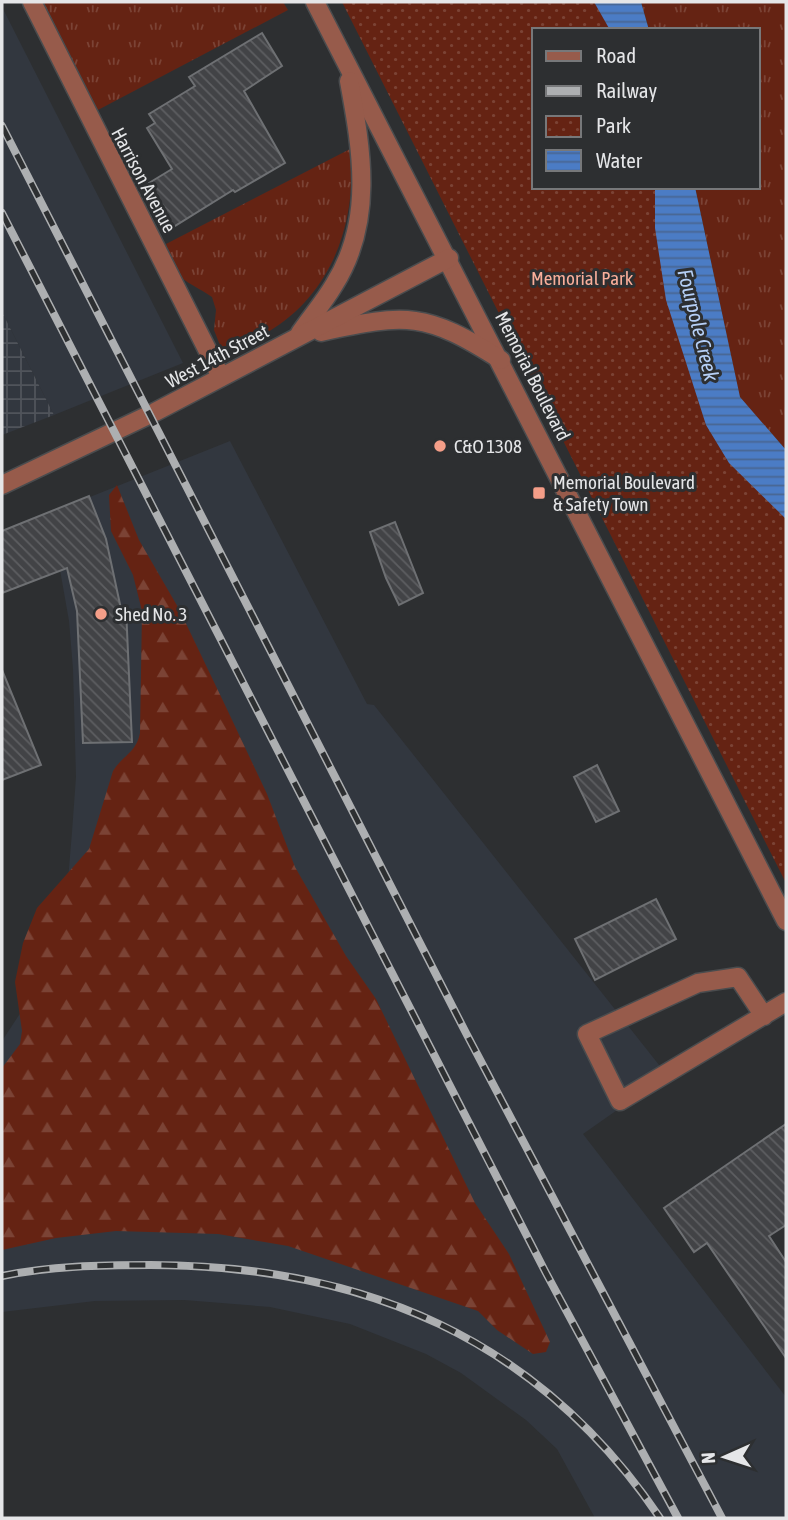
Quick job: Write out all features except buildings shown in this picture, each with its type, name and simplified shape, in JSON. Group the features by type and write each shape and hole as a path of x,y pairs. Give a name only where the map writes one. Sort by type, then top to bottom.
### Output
{"street":[{"name":"Harrison Avenue","path":"32,2 221,377"},
{"name":"Memorial Boulevard","path":"315,2 449,258 786,921"},
{"path":"297,338 335,285 350,254 360,219 360,142 345,61"},
{"name":"West 14th Street","path":"2,485 34,472 449,258"},
{"path":"297,338 366,322 403,318 431,323 459,333 501,360"},
{"path":"764,1016 738,977 698,983 587,1034 620,1101 764,1016 786,1002"}],"shaded area":[{"path":"2,7 183,363 54,415 2,312"},
{"path":"2,312 54,415 2,435"},
{"path":"230,441 367,704 374,705 667,1075 583,1134 786,1397 786,1518 595,1518 557,1449 526,1420 461,1373 426,1354 350,1324 270,1307 184,1300 95,1301 2,1312 2,1041 38,986 68,880 76,777 69,621 50,513"}],"green space":[{"path":"40,2 283,2 288,10 96,111"},
{"name":"Memorial Park","path":"342,2 616,2 625,28 532,28 532,189 664,189 671,261 786,491 786,883"},
{"path":"641,2 786,2 786,450 740,398 695,189 760,189 760,28 648,28"},
{"path":"350,149 350,203 336,253 324,276 309,298 290,316 268,332 223,353 214,330 216,310 212,297 181,277 173,266 166,244"},
{"path":"117,485 139,540 179,609 267,794 295,867 346,956 376,999 475,1203 509,1254 550,1342 546,1352 533,1354 497,1330 478,1311 288,1246 218,1234 116,1231 56,1238 2,1250 2,1068 20,1044 22,1031 15,982 23,943 37,908 89,849 113,771 132,750 140,733 142,611 133,575 111,531 109,495"}],"water":[{"path":"594,2 641,2 648,28 609,28"},
{"name":"Fourpole Creek","path":"655,189 695,189 740,397 786,450 786,519 729,463 706,425 666,300 655,228"}],"railway":[{"path":"2,126 466,1033 722,1518"},
{"path":"2,213 546,1273 678,1518"},
{"path":"2,1276 94,1266 228,1268 302,1279 373,1298 439,1324 501,1359 559,1403 612,1455 660,1518"}],"place":[{"name":"C&O 1308","path":"440,446"},
{"name":"Memorial Boulevard & Safety Town","path":"539,493"},
{"name":"Shed No. 3","path":"101,614"}]}
